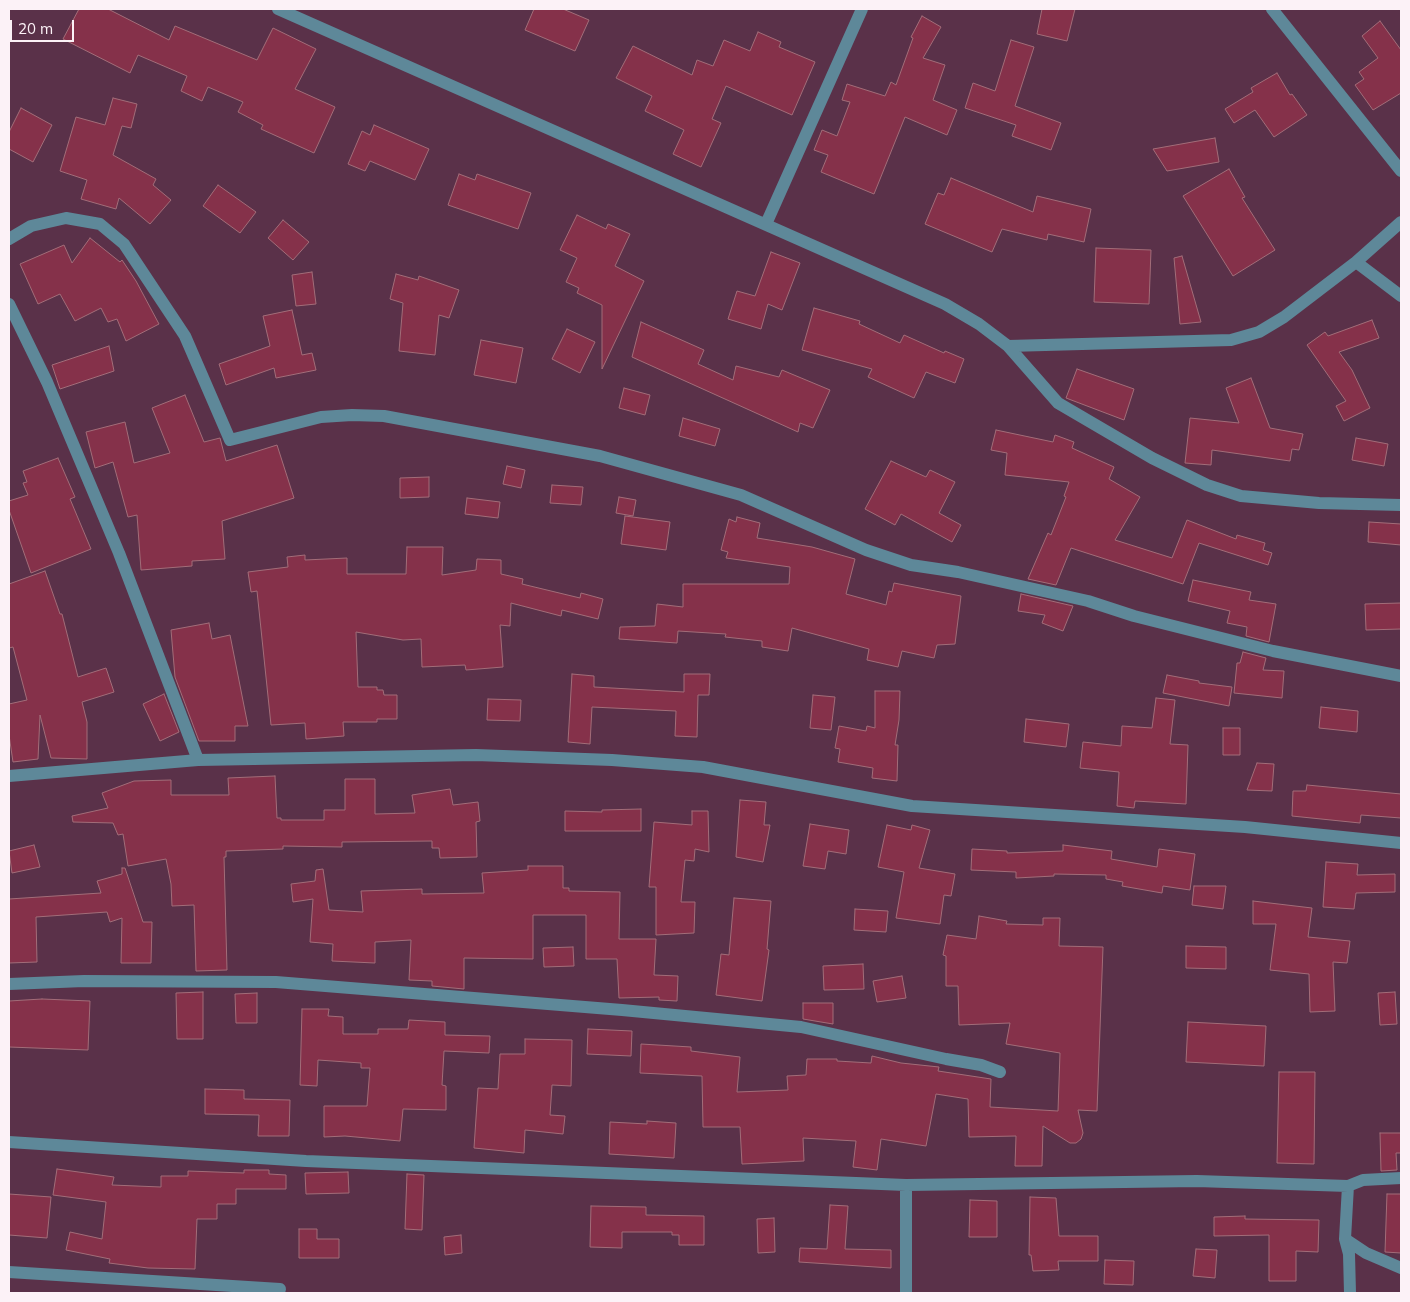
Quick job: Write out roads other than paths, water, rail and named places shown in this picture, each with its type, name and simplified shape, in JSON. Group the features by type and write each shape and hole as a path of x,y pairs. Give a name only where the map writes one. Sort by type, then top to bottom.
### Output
{"street":[{"path":"278,9 945,304 979,324 1008,346 1058,403 1152,458 1207,485 1241,496 1319,503 1401,505"},
{"path":"766,224 862,9"},
{"path":"1272,9 1401,171"},
{"path":"9,238 31,226 66,218 100,224 124,244 185,336 230,440 321,417 352,414 384,416 600,456 741,495 866,550 911,565 958,572 1088,601 1134,616 1273,651 1401,676"},
{"path":"1008,346 1230,340 1259,332 1284,317 1356,262 1401,222"},
{"path":"1356,262 1401,296"},
{"path":"9,304 47,382 119,553 198,760"},
{"path":"9,776 198,760 476,756 621,761 703,767 912,806 1245,827 1401,843"},
{"path":"9,984 84,981 276,982 622,1010 802,1027 946,1059 981,1064 1000,1072"},
{"path":"9,1142 306,1161 906,1185 1197,1181 1348,1186 1363,1180 1401,1178"},
{"path":"906,1185 906,1293"},
{"path":"1348,1186 1345,1238 1349,1254 1350,1293"},
{"path":"1345,1238 1366,1252 1401,1268"},
{"path":"9,1272 280,1289"}]}
